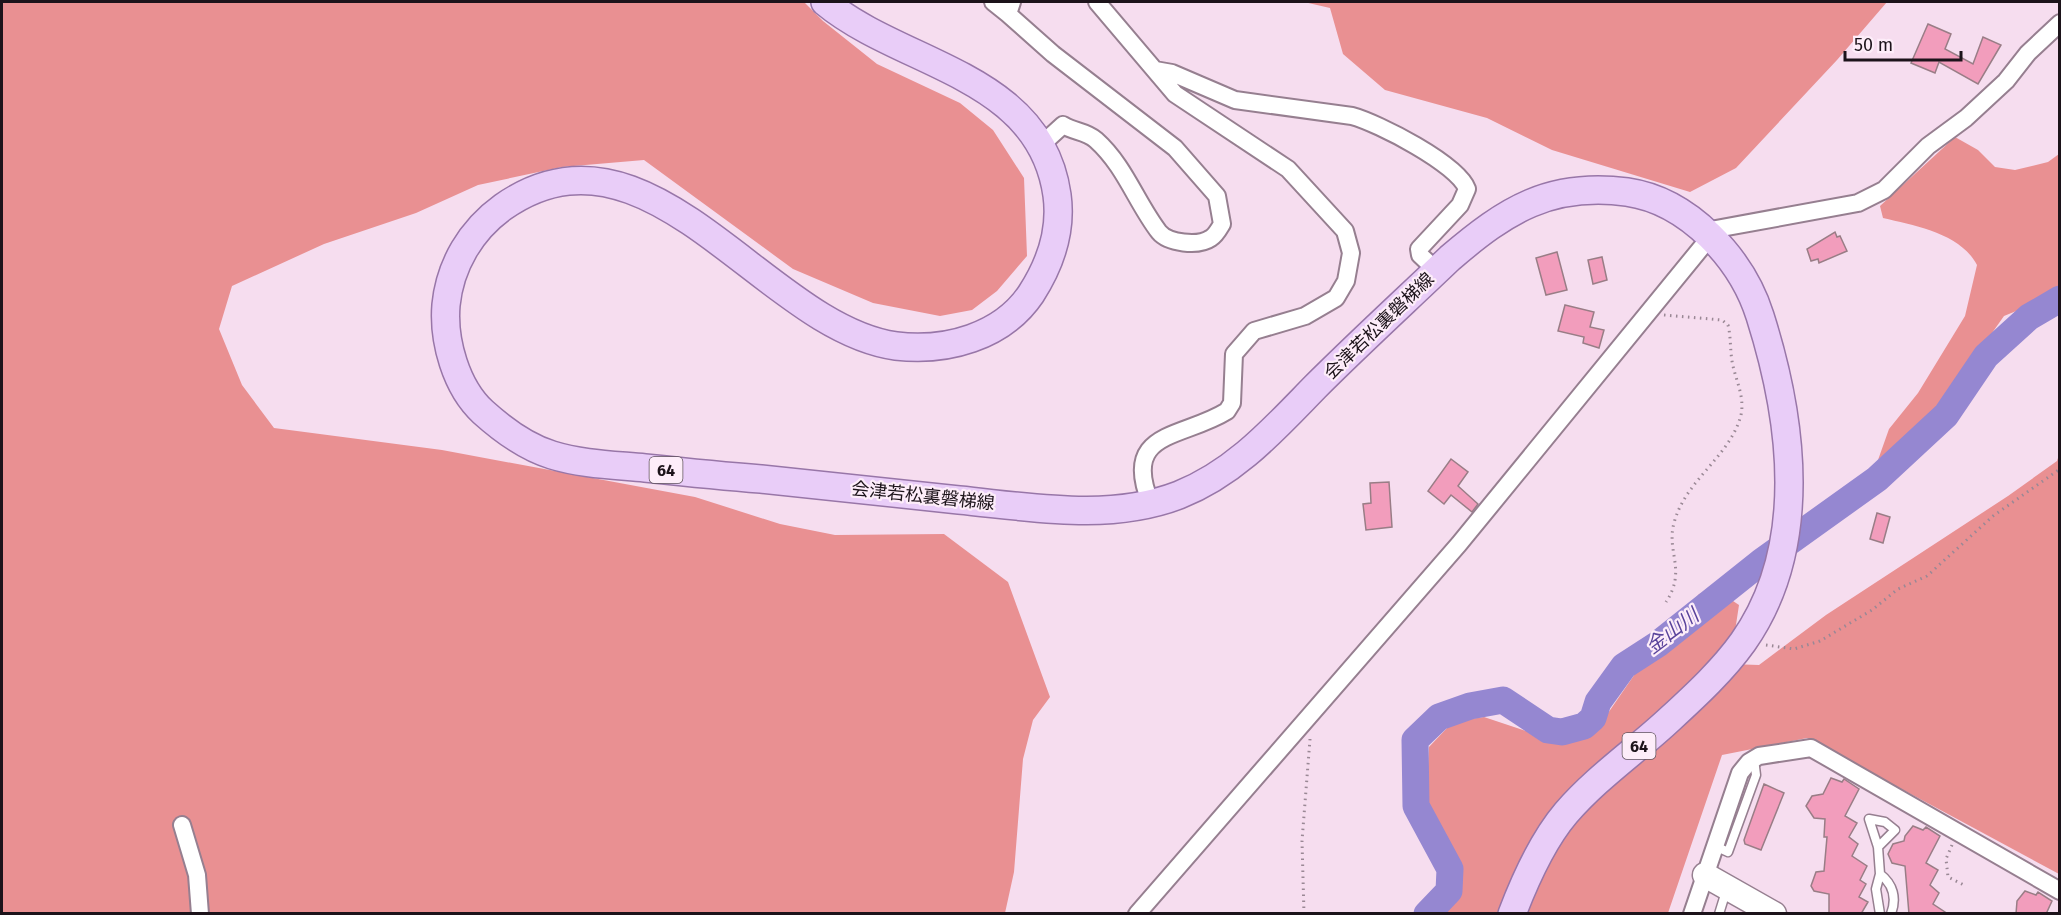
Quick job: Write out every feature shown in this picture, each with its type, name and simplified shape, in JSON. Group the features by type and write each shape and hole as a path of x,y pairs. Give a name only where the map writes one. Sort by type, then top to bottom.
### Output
{"main road":[{"name":"会津若松裏磐梯線","path":"825,2 854,25 964,76 986,90 1012,110 1041,145 1056,185 1057,229 1046,269 1025,302 1000,325 962,342 932,348 894,346 863,338 811,309 724,244 648,196 609,184 574,182 538,189 505,206 475,233 465,246 455,266 446,308 447,330 454,364 470,398 502,428 547,453 570,459 1040,508 1100,510 1151,504 1181,495 1202,484 1254,450 1437,271 1500,218 1516,209 1560,192 1602,189 1633,193 1654,200 1679,213 1707,234 1734,262 1756,304 1770,348 1789,453 1789,494 1783,548 1773,583 1743,642 1711,679 1671,718 1592,785 1564,815 1540,853 1512,914"}],"street":[{"path":"993,2 1010,8 1053,54 1175,148 1217,196 1222,224 1210,239 1203,242 1175,241 1160,234 1124,172 1096,140 1084,132 1063,125 1041,145"},
{"path":"1097,2 1175,94 1288,169 1345,231 1351,253 1346,281 1336,298 1305,316 1254,332 1234,354 1232,403 1227,411 1158,441 1147,449 1143,462 1143,478 1151,504"},
{"path":"1137,914 1459,544 1647,314 1707,234 1858,203 1884,190 1928,146 1966,118 2006,81 2028,53 2060,23"},
{"path":"1155,70 1172,73 1235,100 1352,116 1370,121 1428,153 1464,182 1467,189 1460,205 1419,249 1420,255 1437,271"},
{"path":"1692,914 1740,773 1754,759 1811,748 2060,891"},
{"path":"182,825 197,875 200,914"},
{"path":"1705,875 1774,914"}],"lane":[{"path":"1878,847 1880,874 1876,889 1880,914"},
{"path":"1880,874 1887,879 1895,898 1891,914"},
{"path":"1719,914 1727,888"}],"path":[{"path":"1647,314 1722,320 1728,325 1734,371 1742,398 1741,414 1729,437 1690,486 1679,507 1671,539 1677,563 1676,575 1666,602"},
{"path":"1743,642 1794,649 1820,641 1872,610 1898,589 1926,576 1993,516 2060,469"},
{"path":"1304,914 1302,841 1311,713"},
{"path":"1957,832 1946,859 1948,877 1964,885"}],"shaded area":[{"path":"2,2 804,2 823,21 877,64 960,103 993,130 1024,178 1027,256 997,291 972,310 940,316 873,303 793,269 644,160 562,167 478,185 416,213 324,244 232,286 219,329 242,385 274,428 442,450 695,497 780,524 835,535 944,534 1008,582 1050,697 1033,720 1023,759 1014,872 1005,913 2,914"},
{"path":"1304,2 1887,2 1837,60 1736,168 1690,192 1552,150 1487,118 1385,90 1343,54 1330,8"},
{"path":"1955,137 1978,150 1995,167 2015,170 2048,162 2059,154 2059,302 2048,298 2004,316 1939,408 1878,460 1889,429 1918,393 1965,316 1977,265 1960,245 1936,232 1883,218 1880,206"},
{"path":"2059,455 2059,874 1807,738 1722,755 1668,913 1437,913 1453,878 1452,851 1429,821 1421,781 1428,767 1429,747 1448,727 1470,719 1484,717 1532,733 1571,737 1606,716 1639,668 1699,594 1715,589 1739,605 1730,664 1759,665 1826,615 2008,496 2057,461"}],"building":[{"path":"1928,24 1951,34 1945,49 1973,64 1983,37 2001,45 1978,84 1939,62 1935,73 1911,63"},
{"path":"1835,232 1837,237 1840,236 1847,251 1819,263 1818,259 1811,261 1807,249"},
{"path":"1557,252 1567,290 1546,295 1536,258"},
{"path":"1602,257 1607,280 1593,284 1588,260"},
{"path":"1565,305 1594,312 1590,327 1604,330 1599,348 1583,343 1584,337 1558,331"},
{"path":"1451,459 1468,472 1458,486 1478,504 1472,512 1451,495 1444,504 1428,491"},
{"path":"1389,482 1392,527 1366,530 1363,504 1371,503 1370,483"},
{"path":"1877,513 1890,517 1883,543 1870,539"},
{"path":"1831,778 1842,782 1844,779 1859,789 1845,816 1857,823 1849,837 1858,844 1852,856 1867,866 1860,880 1866,884 1859,897 1868,902 1861,914 1829,914 1829,894 1814,891 1811,886 1816,872 1824,871 1827,837 1824,837 1825,819 1814,818 1806,806 1812,796 1823,794"},
{"path":"1764,784 1784,793 1761,850 1745,844 1744,840"},
{"path":"1913,826 1923,830 1926,827 1940,836 1926,863 1938,870 1930,885 1939,893 1933,904 1948,914 1909,914 1905,866 1892,863 1888,854 1893,844 1904,841"},
{"path":"2025,891 2036,895 2038,892 2052,901 2046,914 2016,914 2017,901"}],"waterway":[{"name":"金山川","path":"1427,914 1449,891 1450,869 1416,806 1415,740 1439,717 1470,706 1503,700 1548,730 1562,732 1584,726 1593,718 1598,702 1624,666 1658,644 1761,562 1877,479 1946,415 1986,356 2029,317 2060,299"}]}
